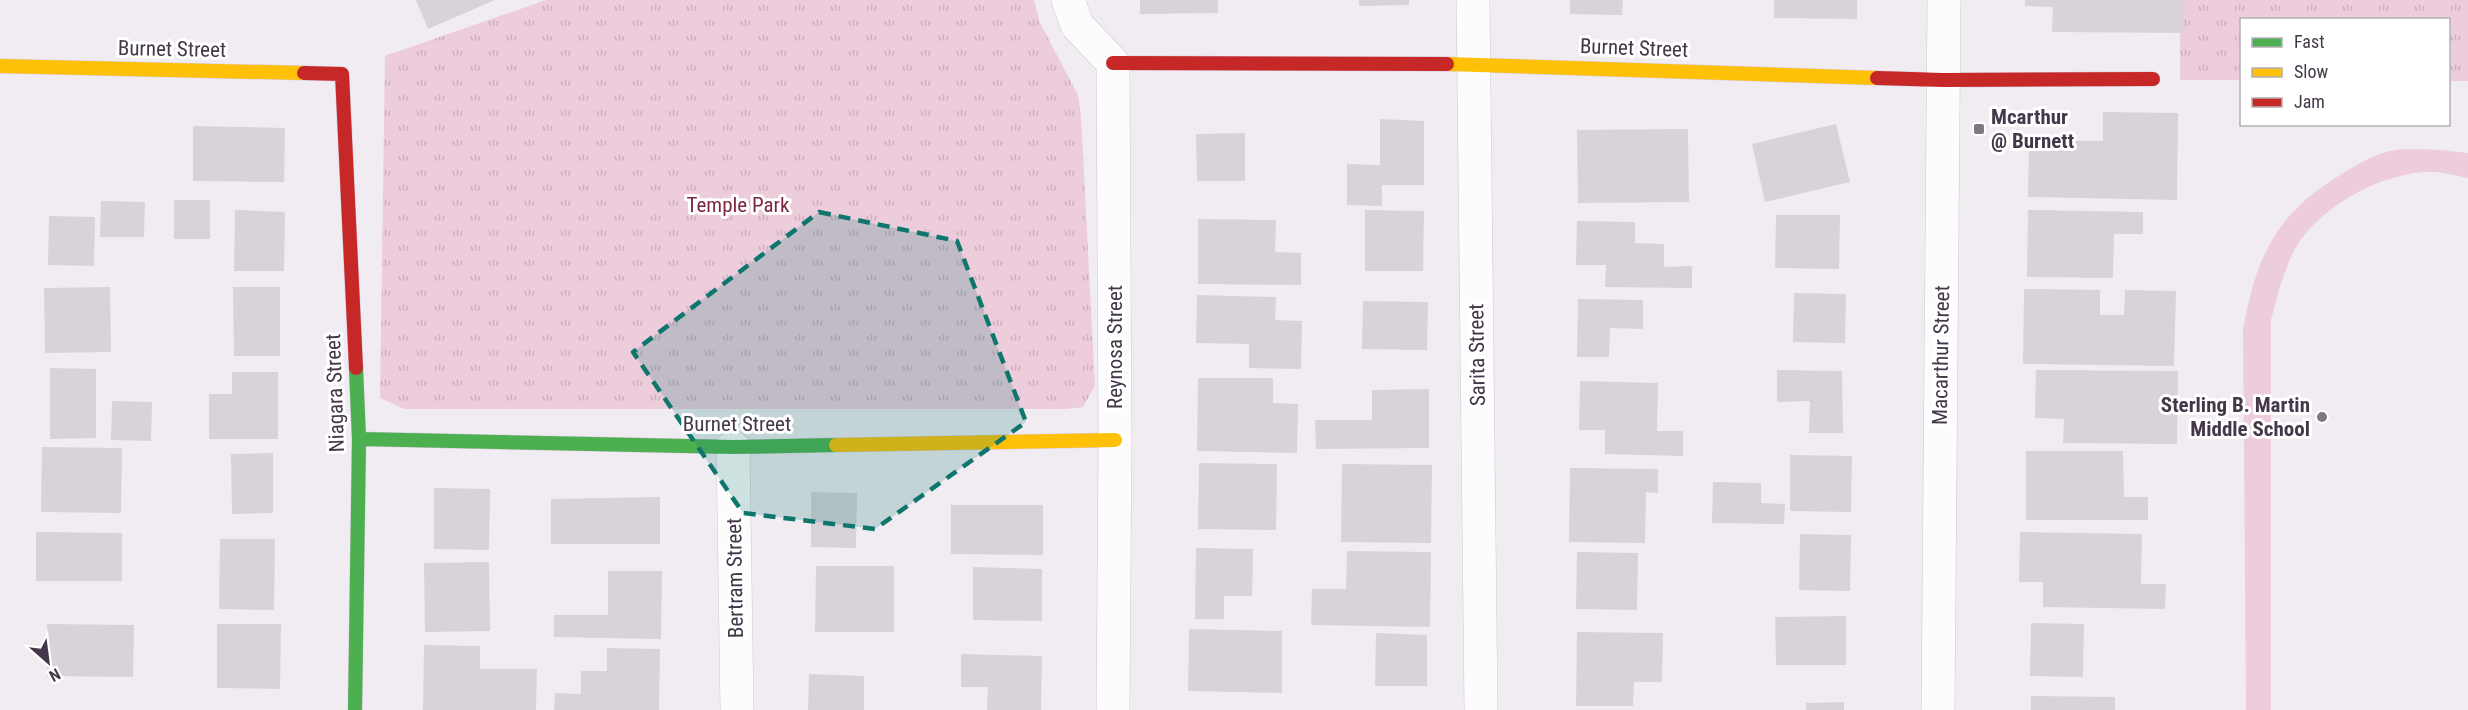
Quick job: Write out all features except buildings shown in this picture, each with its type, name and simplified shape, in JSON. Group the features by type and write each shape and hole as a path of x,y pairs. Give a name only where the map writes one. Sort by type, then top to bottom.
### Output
{"street":[{"path":"1068,0 1077,25 1113,63"},
{"name":"Sarita Street","path":"1473,0 1481,710"},
{"name":"Macarthur Street","path":"1938,710 1944,0"},
{"name":"Burnet Street","path":"1113,63 1473,64 1944,80 2153,79"},
{"name":"Reynosa Street","path":"1113,63 1115,440 1113,710"},
{"name":"Burnet Street","path":"0,66 342,74"},
{"name":"Niagara Street","path":"342,74 359,439 355,710"},
{"name":"Burnet Street","path":"359,439 733,447 1115,440"},
{"name":"Bertram Street","path":"733,447 737,710"}],"highlighted area":[{"path":"819,212 957,241 1026,422 875,529 743,513 633,352"}],"green space":[{"name":"Temple Park","path":"546,0 1034,0 1040,23 1078,95 1081,116 1095,386 1083,407 1066,409 404,409 380,398 385,56"},
{"path":"2180,0 2468,0 2468,81 2450,81 2450,18 2240,18 2240,80 2180,80"},
{"path":"2402,150 2468,153 2468,178 2423,172 2387,180 2351,196 2306,232 2284,273 2271,320 2271,710 2246,710 2243,330 2254,281 2262,259 2284,222 2318,190 2340,175 2383,153"}],"traffic: fast":[{"path":"355,710 359,439 356,368"},
{"path":"359,439 733,447 836,445"}],"traffic: slow":[{"path":"1447,64 1877,78"},
{"path":"0,66 304,73"},
{"path":"836,445 1115,440"}],"traffic: jam":[{"path":"1113,63 1447,64"},
{"path":"304,73 342,74 356,368"},
{"path":"1877,78 2153,79"}],"place":[{"name":"Mcarthur @ Burnett","path":"1979,129"},
{"name":"Sterling B. Martin Middle School","path":"2322,417"}]}
